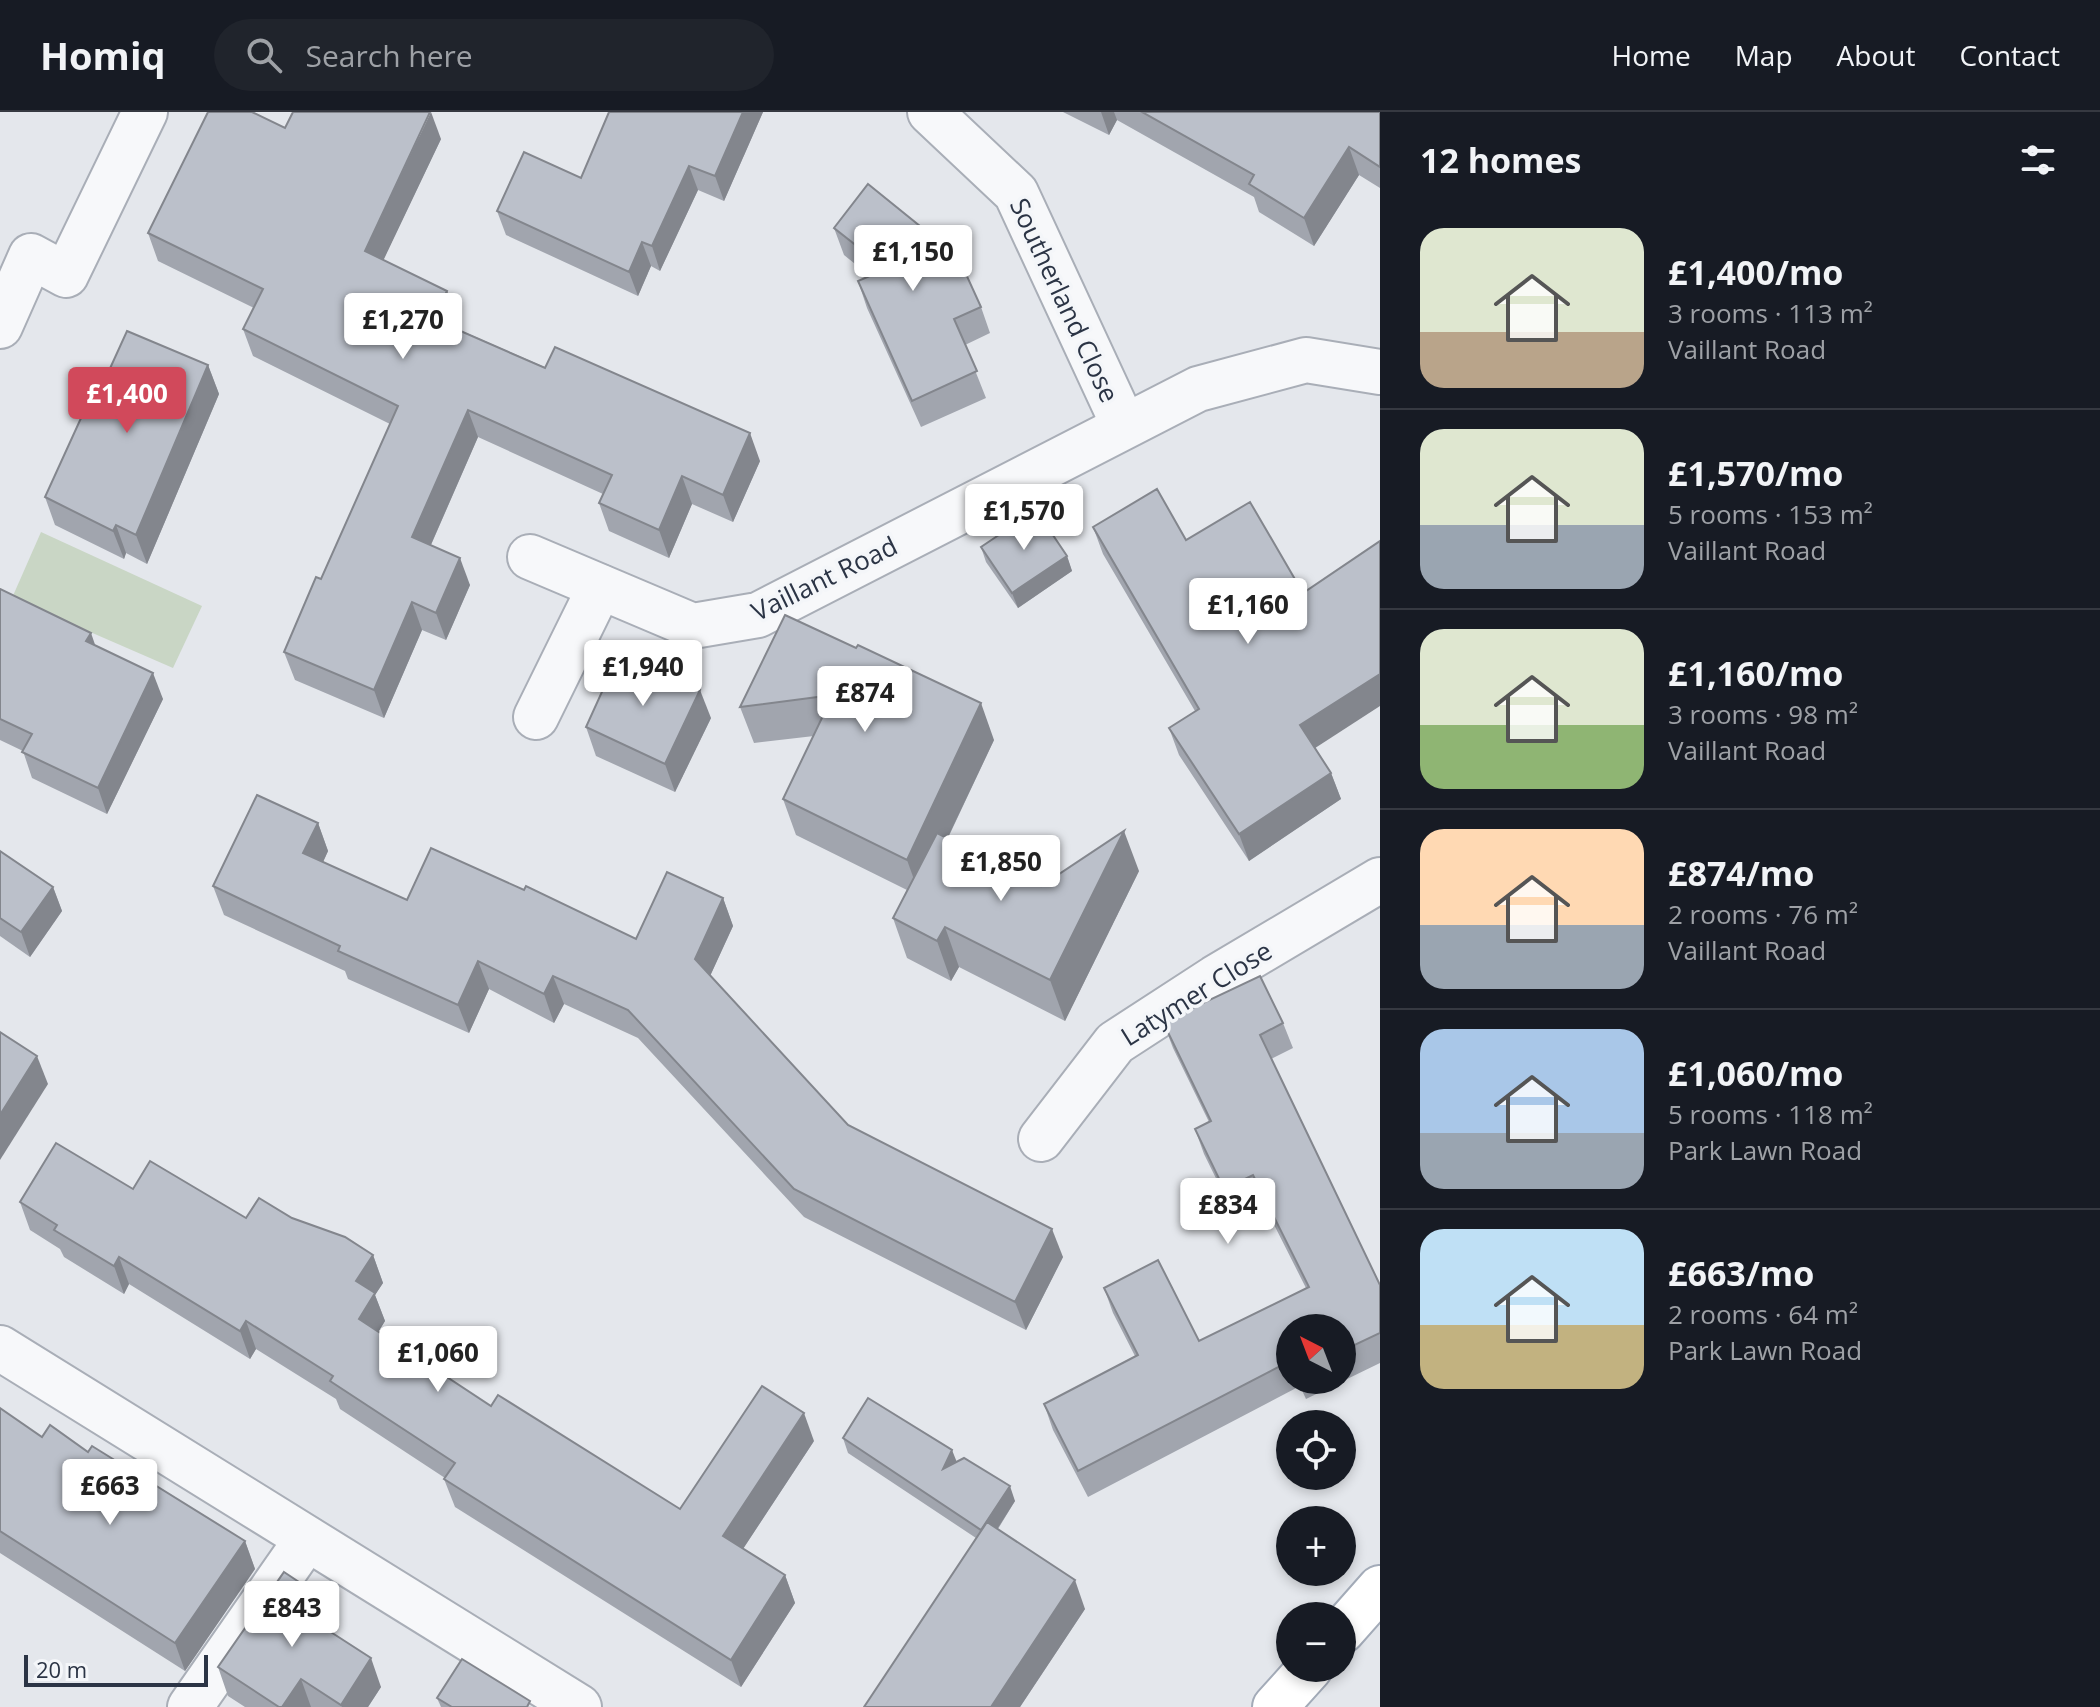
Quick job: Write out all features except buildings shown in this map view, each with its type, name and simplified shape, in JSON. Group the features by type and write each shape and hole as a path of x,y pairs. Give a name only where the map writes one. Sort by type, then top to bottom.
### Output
{"main road":[{"path":"1356,1615 1380,1588"},
{"path":"1275,1707 1297,1682"}],"street":[{"path":"0,326 31,256 66,275 145,112"},
{"name":"Southerland Close","path":"930,112 1016,193 1124,426"},
{"name":"Vaillant Road","path":"530,557 693,626 758,615 1198,389 1306,360 1380,372"},
{"path":"536,717 600,587"},
{"name":"Latymer Close","path":"1041,1139 1115,1043 1215,978 1380,880"},
{"path":"0,1348 579,1707"},
{"path":"190,1707 307,1539"}],"green space":[{"path":"41,532 202,606 173,668 12,598"}]}
